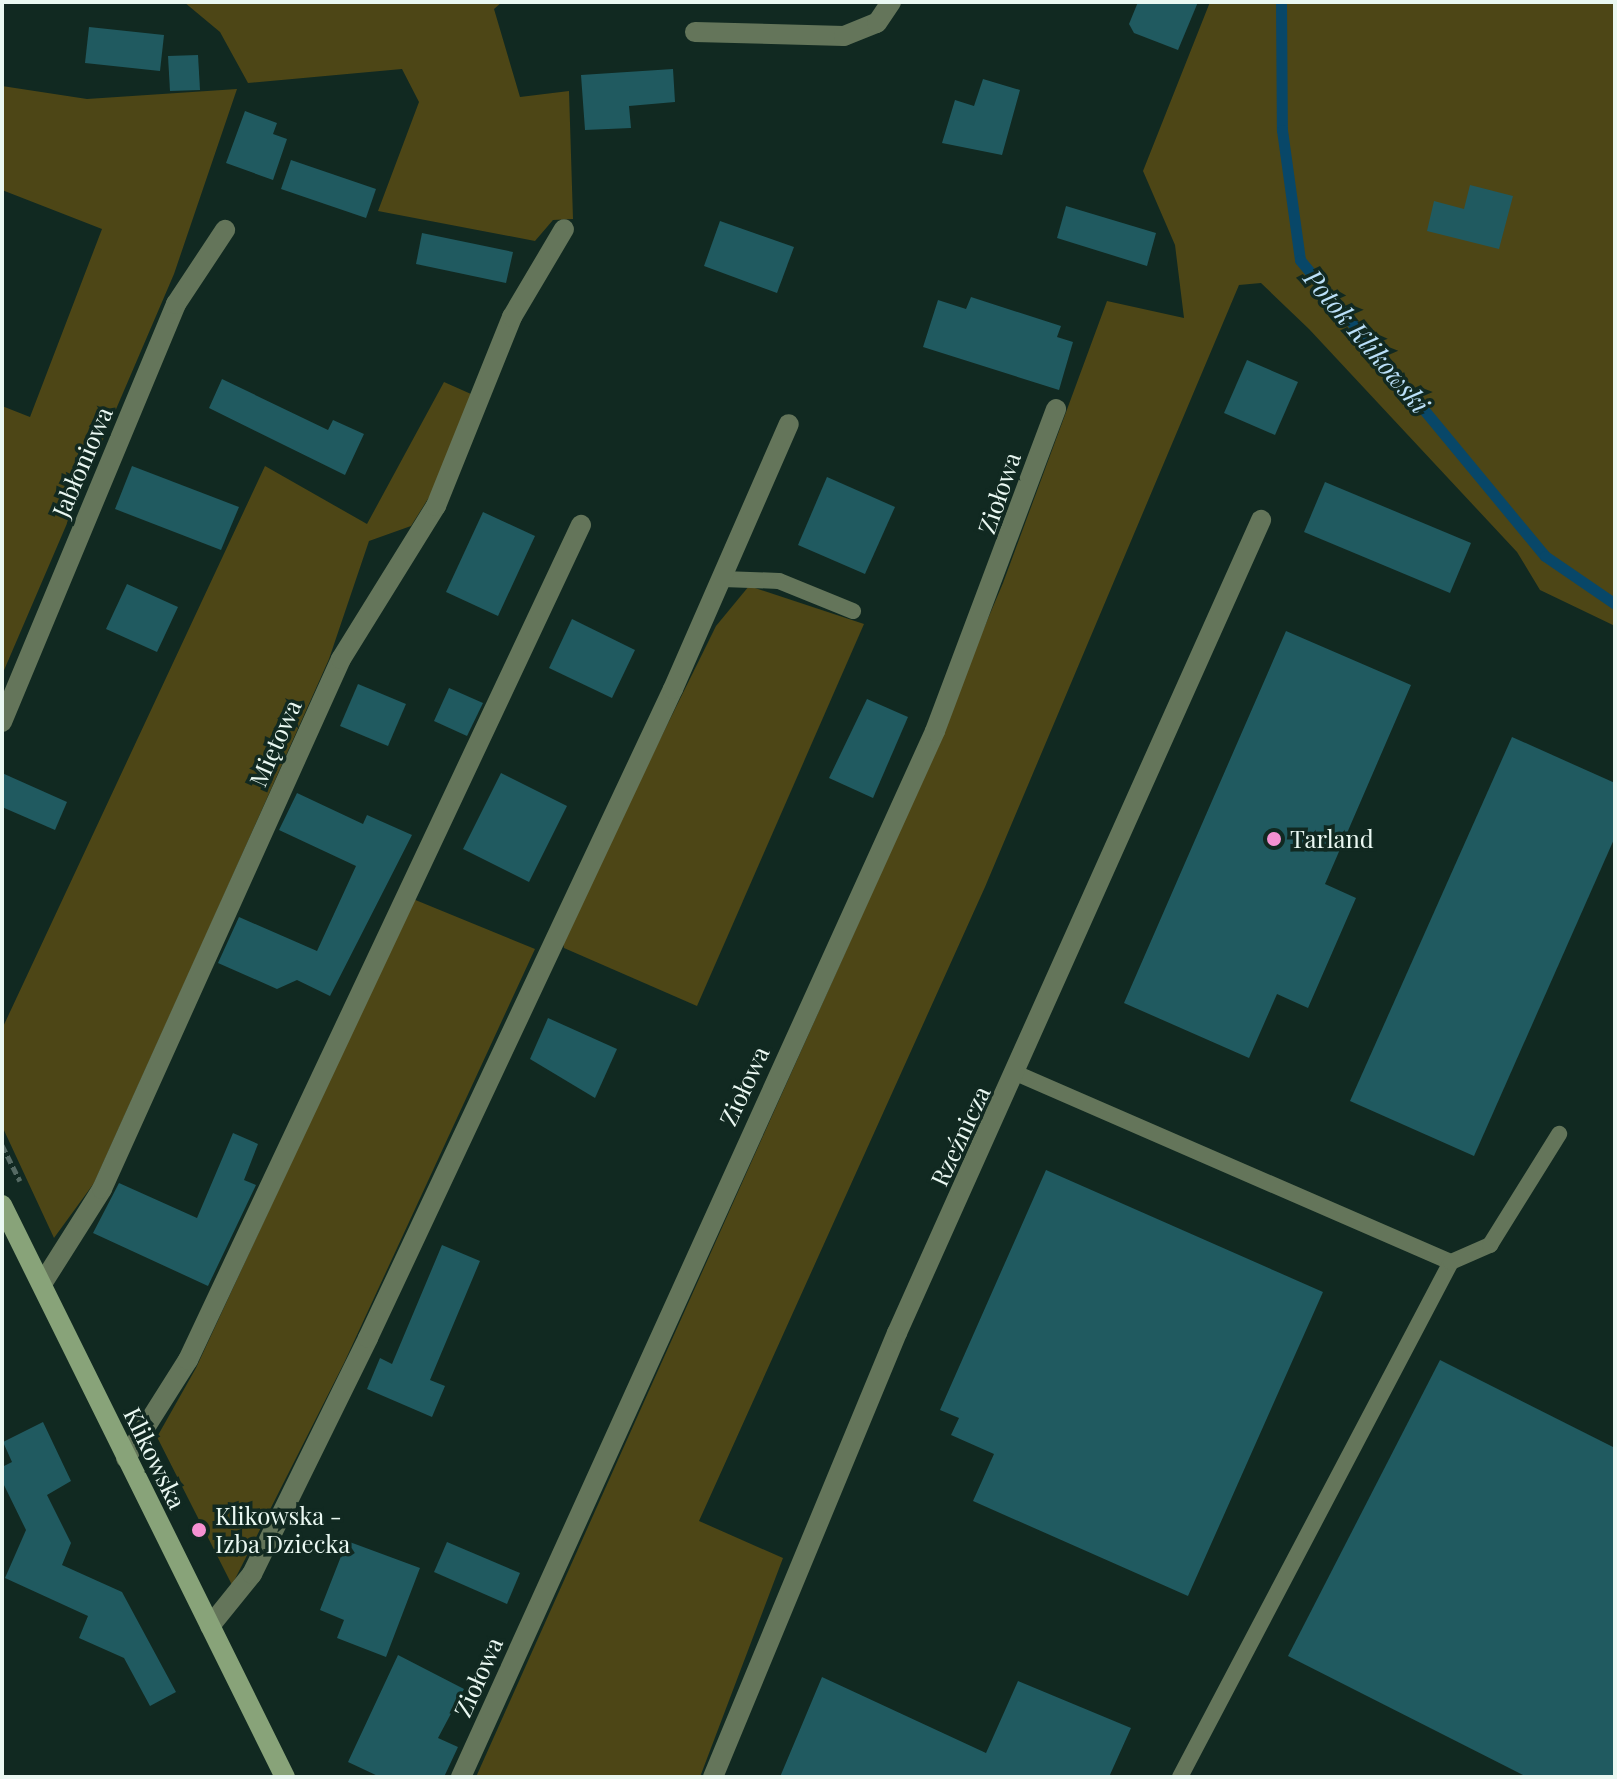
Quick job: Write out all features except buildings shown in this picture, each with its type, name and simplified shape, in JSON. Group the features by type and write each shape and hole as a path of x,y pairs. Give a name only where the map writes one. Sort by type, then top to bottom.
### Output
{"street":[{"path":"695,32 844,36 877,23 891,2"},
{"name":"Miętowa","path":"42,1284 102,1189 341,659 436,506 512,317 564,229"},
{"name":"Jabłoniowa","path":"2,722 176,304 225,230"},
{"name":"Ziołowa","path":"461,1777 923,758 991,596 1056,409"},
{"path":"210,1626 252,1574 340,1394 723,579 789,424"},
{"name":"Rzeźnicza","path":"713,1777 809,1535 1018,1074 1261,520"},
{"path":"126,1458 188,1360 581,525"},
{"name":"Klikowska","path":"2,1205 285,1777"}],"lane":[{"path":"723,579 779,581 853,611"},
{"path":"1018,1074 1451,1262"},
{"path":"1180,1777 1451,1262 1490,1245 1559,1134"}],"shaded area":[{"path":"184,2 502,2 494,9 520,97 569,91 573,219 553,220 535,241 378,211 419,102 402,69 248,83 220,32"},
{"path":"1210,2 1615,2 1615,626 1540,590 1517,552 1309,329 1261,283 1239,285 985,887 699,1521 783,1558 700,1777 476,1777 879,877 1003,583 1107,301 1184,318 1175,245 1143,171"},
{"path":"2,86 87,99 237,89 174,274 2,675 2,406 30,417 102,229 2,190"},
{"path":"444,382 471,394 431,494 411,526 369,541 329,659 94,1183 54,1238 2,1126 2,1029 265,466 367,524"},
{"path":"749,586 864,624 697,1006 564,948 562,938 716,626"},
{"path":"413,899 535,949 344,1363 232,1585 157,1437 196,1368"}],"waterway":[{"name":"Potok Klikowski","path":"1281,2 1282,130 1300,260 1545,556 1615,604"}],"place":[{"name":"Tarland","path":"1274,839"},
{"name":"Klikowska - Izba Dziecka","path":"199,1530"}]}
